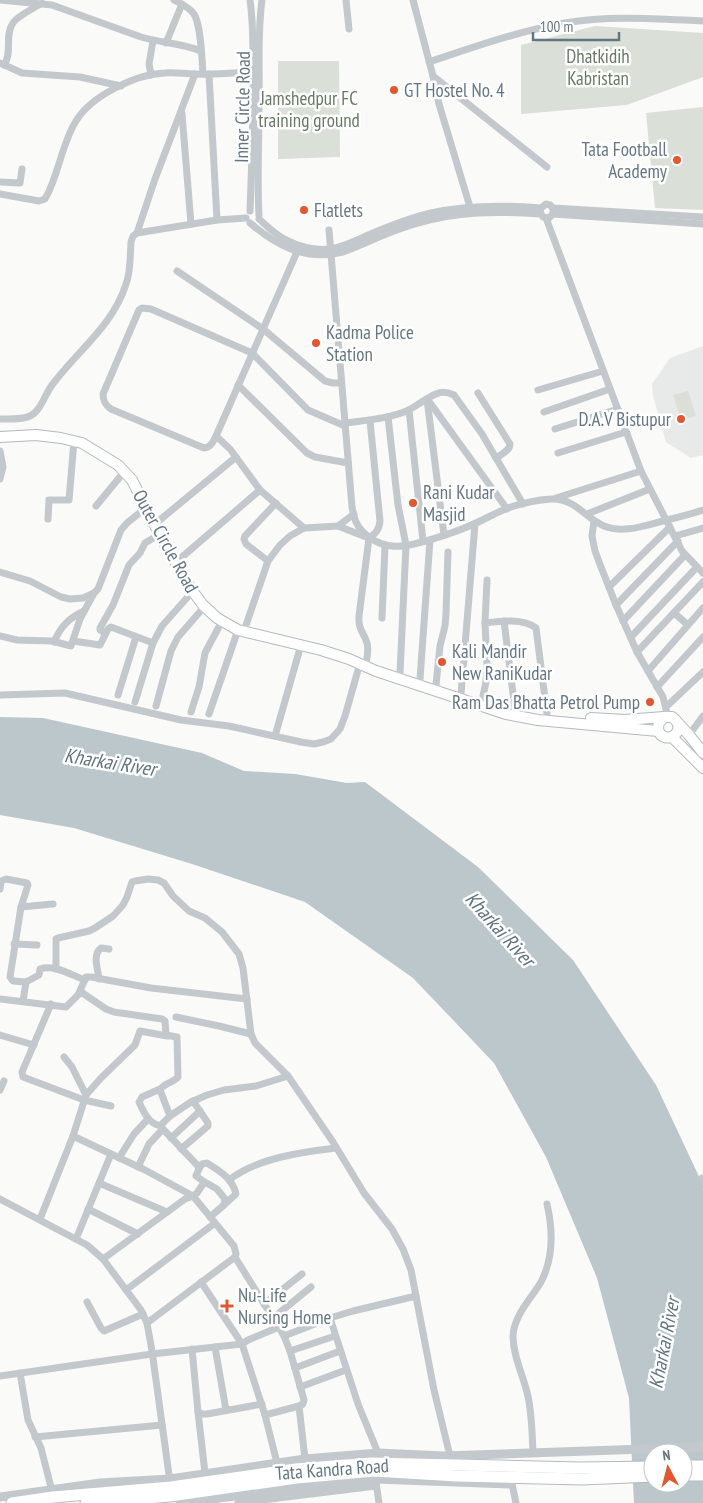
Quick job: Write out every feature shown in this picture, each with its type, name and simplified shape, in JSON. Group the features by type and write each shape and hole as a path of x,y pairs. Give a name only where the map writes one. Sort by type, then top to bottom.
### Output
{"main road":[{"name":"Outer Circle Road","path":"0,436 36,435 74,441 82,443 118,465 132,480 175,563 193,591 205,606 222,621 241,631 301,645 363,664 376,671 478,702"},
{"path":"363,664 382,667 436,684 521,718 658,731 664,737 672,738 703,768"},
{"path":"478,702 515,710 613,720 666,714 676,720 703,753"},
{"path":"658,731 658,723 666,714"},
{"path":"672,738 679,729 678,723"},
{"name":"Tata Kandra Road","path":"17,1499 296,1469 372,1463 510,1476"},
{"name":"Tata Kandra Road","path":"86,1503 170,1496 297,1478 374,1471 510,1476 581,1474 643,1467"},
{"path":"581,1474 643,1476"}],"street":[{"path":"0,0 44,2 153,41 190,46 201,51"},
{"path":"174,0 188,8 194,14 198,24 217,220"},
{"name":"Inner Circle Road","path":"249,217 253,131 250,0"},
{"name":"Inner Circle Road","path":"259,217 259,31 262,0"},
{"path":"346,0 349,29"},
{"path":"413,0 439,104 470,207"},
{"path":"44,2 12,23 8,59 2,64 22,73 80,77 120,86"},
{"path":"166,43 182,4"},
{"path":"429,62 503,38 566,23 598,19 703,21"},
{"path":"151,75 149,64 153,41"},
{"path":"0,194 39,201 45,199 75,122 83,110 100,96 120,86 151,75 164,73 253,72"},
{"path":"0,419 27,418 36,412 52,385 113,312 124,290 129,269 130,242 137,233 155,179 182,111 202,74"},
{"path":"433,76 547,167"},
{"path":"182,111 190,224"},
{"path":"0,182 20,183 22,169"},
{"path":"137,233 217,220 249,217 257,212 259,217 278,235 296,244 330,252 343,245 420,216 470,207 515,206 543,213 552,216 553,211 550,205 546,204 543,213 641,471 685,555 703,573"},
{"path":"553,211 703,217"},
{"path":"553,211 703,224"},
{"path":"249,217 269,238 297,252 319,256 364,244 413,224 440,217 493,212 543,213"},
{"path":"249,217 254,224 259,217"},
{"path":"329,230 352,507 359,528 369,538"},
{"path":"297,252 252,353 216,436 208,448 111,410 106,405 103,400 103,394 139,310 151,308 252,353 308,410 345,425 388,417 409,410 441,392 448,392 454,395 482,434 523,504"},
{"path":"177,271 263,329 325,381 342,383"},
{"path":"538,390 603,371"},
{"path":"238,385 307,452 316,457 348,463"},
{"path":"544,412 610,389"},
{"path":"478,393 510,444 508,450 496,458"},
{"path":"428,399 507,508"},
{"path":"428,399 444,535"},
{"path":"409,410 427,540 420,679"},
{"path":"555,429 618,410"},
{"path":"388,417 398,505 406,545 400,673"},
{"path":"0,695 65,693 156,715 201,724 236,727 301,742 314,744 331,739 340,729 345,716 363,664 367,643 359,624 369,538 377,532 380,521 370,421"},
{"path":"558,453 626,432"},
{"path":"216,436 236,457 260,490 304,528"},
{"path":"48,518 49,500 69,500 74,441"},
{"path":"0,451 3,468 0,479"},
{"path":"106,633 100,630 100,628 113,605 126,568 140,553 142,546 157,529 236,457"},
{"path":"210,714 268,562 280,545 290,536 304,528 338,526 384,545 399,547 444,535 474,524 507,508 553,499 641,471"},
{"path":"96,506 124,472"},
{"path":"175,563 260,490"},
{"path":"587,514 650,490"},
{"path":"553,499 566,501 587,514 594,521 611,528 639,528 668,523 703,510"},
{"path":"268,562 246,544 244,539 276,503"},
{"path":"0,636 17,640 72,645 80,619 98,589 121,530 126,523 146,507"},
{"path":"338,526 354,514"},
{"path":"594,521 592,536 595,551 637,652 657,687 666,714"},
{"path":"609,587 668,523"},
{"path":"461,694 474,524"},
{"path":"616,604 676,539 703,528"},
{"path":"382,618 384,545"},
{"path":"436,684 438,657 446,614 448,552"},
{"path":"623,621 685,555"},
{"path":"631,638 696,568"},
{"path":"0,572 30,581 61,597 77,599 94,593"},
{"path":"478,702 486,682 485,623 487,580"},
{"path":"637,652 703,582"},
{"path":"135,702 153,643 162,626 193,591"},
{"path":"156,706 171,651 178,637 205,606"},
{"path":"648,671 703,608"},
{"path":"54,642 64,624 84,610"},
{"path":"674,613 688,626"},
{"path":"190,712 198,687 205,653 222,621"},
{"path":"485,623 504,621 530,624 536,628 547,714"},
{"path":"504,621 515,710"},
{"path":"73,641 98,646 111,627 153,643"},
{"path":"118,695 136,636"},
{"path":"657,687 703,637"},
{"path":"275,736 301,645"},
{"path":"666,714 703,672"},
{"path":"689,735 703,716"},
{"path":"0,889 1,881 6,878 27,883 28,885 21,907 14,944 10,977 13,981 26,982 39,975 40,969 45,967 85,980"},
{"path":"56,969 56,940 88,931 113,916 124,905 132,882 135,880 154,879 164,883 173,896 189,910 205,918 233,944 239,954 255,1043 288,1076 364,1193 392,1229 403,1248 411,1270 434,1390 450,1456"},
{"path":"21,907 53,904"},
{"path":"14,944 37,946"},
{"path":"99,979 96,953 100,948 109,950"},
{"path":"0,999 63,1007 68,1006 79,993 88,977 151,988 247,999"},
{"path":"23,1001 26,982"},
{"path":"79,993 114,1012 164,1020 167,1036"},
{"path":"51,1004 22,1072 23,1077 111,1106"},
{"path":"176,1017 252,1034"},
{"path":"40,1219 85,1098 101,1078 134,1045 140,1031 175,1036 178,1039 178,1077 160,1089 142,1097 139,1100 139,1104 148,1119 162,1128 199,1169"},
{"path":"0,1035 34,1045"},
{"path":"64,1056 72,1066 85,1098"},
{"path":"138,1167 150,1144 170,1116 193,1101 224,1090 256,1086 288,1076"},
{"path":"0,1090 4,1081"},
{"path":"160,1089 170,1116"},
{"path":"181,1149 208,1126 208,1123 193,1101"},
{"path":"171,1138 200,1111"},
{"path":"119,1158 134,1134 148,1119"},
{"path":"72,1136 138,1167 193,1196 234,1246 235,1257 284,1336 304,1400 303,1404 299,1406 265,1415"},
{"path":"229,1180 244,1170 262,1163 313,1151 336,1148"},
{"path":"76,1238 111,1154"},
{"path":"210,1217 224,1205 236,1194 234,1186 229,1180 207,1163 202,1164 196,1176 220,1192 225,1199 224,1205"},
{"path":"103,1259 185,1199 193,1196 203,1185 202,1181"},
{"path":"99,1183 167,1212"},
{"path":"0,1199 87,1245 103,1259 143,1314 147,1324 152,1354 170,1483 205,1473 305,1459 378,1453 450,1456 703,1447"},
{"path":"533,1453 527,1392 514,1350 513,1334 518,1317 541,1281 549,1261 552,1224 547,1204"},
{"path":"88,1209 138,1234"},
{"path":"126,1290 215,1223"},
{"path":"147,1324 235,1257"},
{"path":"264,1304 302,1274"},
{"path":"202,1282 242,1344 262,1404 277,1463"},
{"path":"273,1318 311,1287"},
{"path":"284,1336 330,1318 377,1304 416,1296"},
{"path":"87,1302 104,1331 143,1314"},
{"path":"330,1318 358,1404 378,1453"},
{"path":"0,1376 152,1354 242,1344 279,1326"},
{"path":"290,1351 335,1336"},
{"path":"215,1347 226,1410"},
{"path":"192,1349 205,1473"},
{"path":"295,1368 340,1351"},
{"path":"300,1387 346,1370"},
{"path":"20,1373 28,1420 41,1448 53,1496"},
{"path":"198,1412 207,1414 262,1404"},
{"path":"299,1406 305,1459"},
{"path":"36,1437 162,1425"},
{"path":"242,1503 376,1483 510,1476 516,1503"},
{"path":"376,1483 379,1503"},
{"path":"180,1503 300,1495"},
{"path":"0,1497 17,1499"}],"shaded area":[{"name":"D.A.V Bistupur","path":"703,346 703,455 691,458 666,442 653,396 652,384 670,358"}],"green space":[{"name":"Dhatkidih Kabristan","path":"595,26 703,33 703,77 627,105 521,114 521,45"},
{"name":"Jamshedpur FC training ground","path":"278,61 339,61 340,157 278,159"},
{"name":"Tata Football Academy","path":"703,107 703,210 655,208 646,113"},
{"path":"688,391 696,416 681,420 673,395"}],"water":[{"name":"Kharkai River","path":"0,717 43,718 202,753 244,771 295,774 347,783 365,782 478,867 573,960 656,1085 703,1185 703,1503 634,1503 629,1398 597,1278 546,1157 494,1063 413,978 305,902 192,864 74,828 0,815"}],"place":[{"name":"GT Hostel No. 4","path":"394,90"},
{"name":"Tata Football Academy","path":"677,160"},
{"name":"Flatlets","path":"304,210"},
{"name":"Kadma Police Station","path":"316,343"},
{"name":"D.A.V Bistupur","path":"681,419"},
{"name":"Rani Kudar Masjid","path":"413,503"},
{"name":"Kali Mandir New RaniKudar","path":"442,662"},
{"name":"Ram Das Bhatta Petrol Pump","path":"650,702"},
{"name":"Nu-Life Nursing Home","path":"227,1306"}]}
